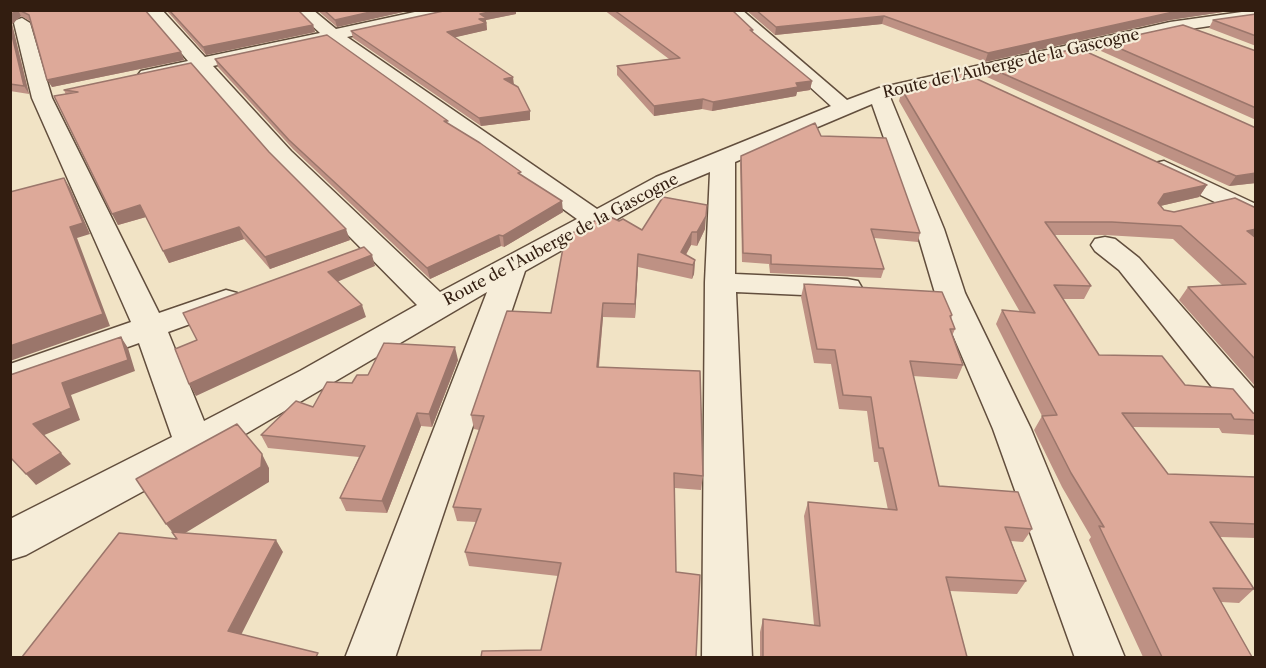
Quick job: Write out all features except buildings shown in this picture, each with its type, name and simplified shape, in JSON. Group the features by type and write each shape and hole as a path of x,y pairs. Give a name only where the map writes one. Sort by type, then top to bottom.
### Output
{"street":[{"path":"153,10 198,64 284,156 437,307"},
{"path":"303,10 333,35 594,219"},
{"path":"132,78 449,10"},
{"path":"1220,10 1247,15"},
{"path":"733,11 846,109"},
{"path":"1141,15 1213,38"},
{"name":"Route de l'Auberge de la Gascogne","path":"10,541 313,380 594,219 665,182 775,135 846,109 879,94 1175,26 1247,15"},
{"path":"22,23 150,328 194,445"},
{"path":"1076,48 1107,62"},
{"path":"961,75 993,89"},
{"path":"879,94 930,229 950,293 1012,429 1100,657"},
{"path":"723,158 720,282 727,657"},
{"path":"1144,159 1230,199 1256,214"},
{"path":"1187,210 1256,193"},
{"path":"340,257 373,244"},
{"path":"1105,245 1129,264 1256,416"},
{"path":"370,657 512,266"},
{"path":"720,282 870,289"},
{"path":"10,377 251,290"},
{"path":"916,292 950,293"}]}
